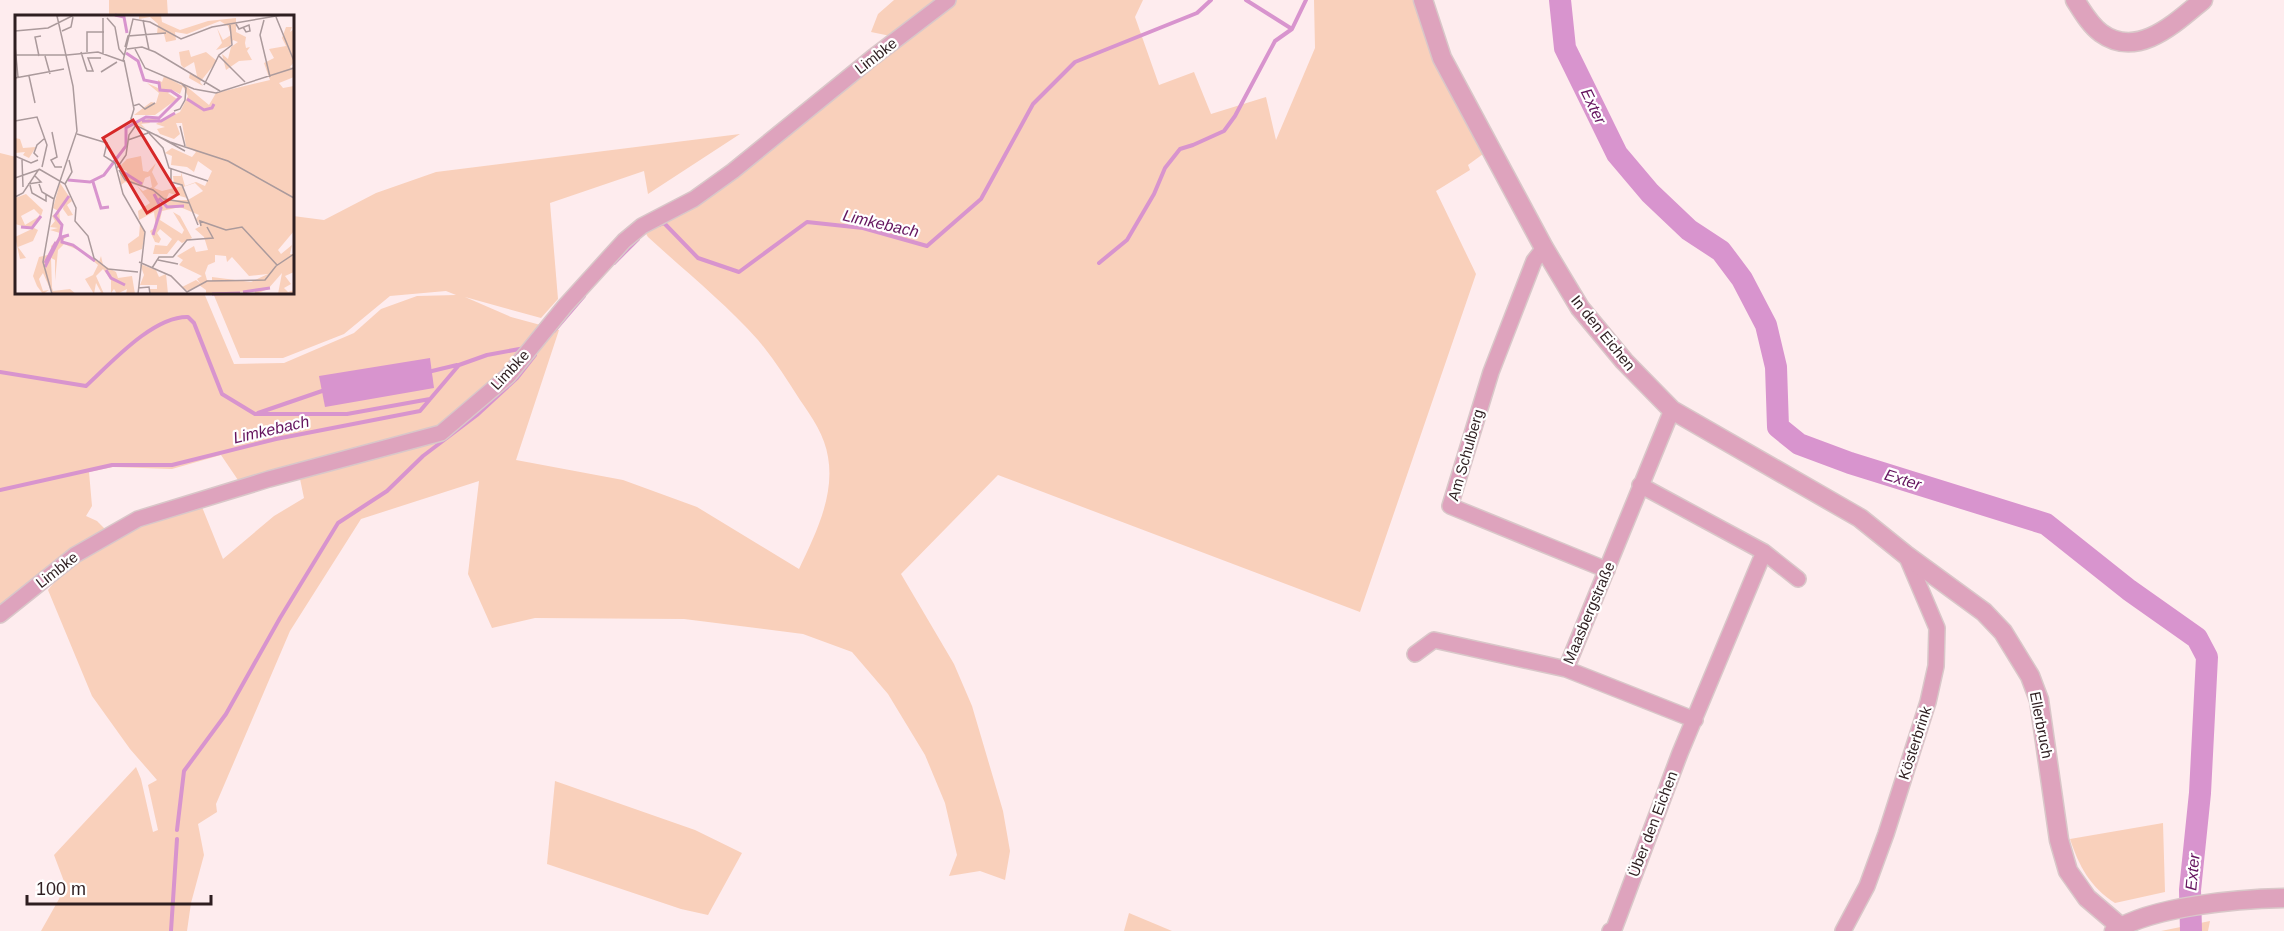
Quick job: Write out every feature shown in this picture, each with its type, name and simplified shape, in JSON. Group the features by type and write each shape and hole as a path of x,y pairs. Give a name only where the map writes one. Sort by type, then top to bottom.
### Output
{"street":[{"name":"Limbke","path":"0,615 75,555 138,519 269,479 441,433 508,376 565,306 624,241 642,226 694,199 733,171 872,58 948,0"},
{"name":"In den Eichen","path":"1423,0 1442,57 1565,286 1595,328 1623,361 1672,410 1860,518 1906,555"},
{"path":"2074,0 2101,34 2128,42 2143,41 2160,33 2203,0"},
{"name":"Am Schulberg","path":"1544,248 1534,261 1498,351 1450,506 1607,570"},
{"name":"Maasbergstraße","path":"1414,654 1434,640 1566,669 1672,410"},
{"path":"1640,485 1764,552 1798,579"},
{"name":"Über den Eichen","path":"1613,930 1680,753 1764,552"},
{"name":"Ellerbruch","path":"1906,555 1984,612 2003,632 2018,653 2039,700 2062,856 2068,871 2087,898 2117,929"},
{"name":"Kösterbrink","path":"1844,930 1867,886 1886,834 1928,702 1936,666 1937,628 1906,555"},
{"path":"1566,669 1695,720"},
{"path":"2117,929 2174,911 2210,904 2232,900 2284,898"}],"shaded area":[{"path":"109,0 167,0 168,15 109,15"},
{"path":"894,0 1143,0 1135,17 1159,85 1194,72 1211,114 1266,97 1276,140 1315,48 1314,0 1418,0 1483,154 1468,165 1470,170 1436,191 1476,274 1360,612 998,475 901,574 954,664 972,706 1003,811 1010,851 1005,880 980,871 949,876 957,855 945,803 925,755 888,694 852,652 803,634 684,619 535,618 492,628 468,574 479,481 361,519 290,631 216,804 217,812 198,824 204,855 191,903 187,931 41,931 65,884 54,855 136,767 141,779 153,832 158,830 148,785 157,780 130,749 92,696 48,590 88,554 134,526 202,507 223,559 274,516 304,498 299,474 240,483 221,455 172,469 113,467 89,472 92,506 86,516 97,521 106,530 0,612 0,153 15,157 15,294 204,294 234,364 284,363 354,333 381,309 417,296 456,295 446,291 390,296 344,334 283,358 240,358 213,294 294,294 294,216 324,220 376,193 436,172 740,134 648,194 644,171 550,203 558,299 541,318 465,297 511,317 559,330 516,460 623,480 697,507 799,569 822,515 829,486 828,457 821,434 785,377 758,340 718,300 648,237 643,229 905,39 871,32 878,14"},
{"path":"430,358 434,388 325,407 319,376"},
{"path":"555,781 695,830 742,853 708,915 681,909 547,864"},
{"path":"2163,823 2165,892 2115,903 2106,897 2086,875 2070,839"},
{"path":"1129,913 1172,931 1124,931"},
{"path":"2210,921 2208,931 2161,931"}],"waterway":[{"name":"Limkebach","path":"659,225 664,223 698,258 739,272 807,222 863,228 927,246 981,199 1033,104 1075,62 1197,13 1211,0"},
{"path":"1246,0 1292,29"},
{"name":"Limkebach","path":"1099,263 1127,240 1154,194 1165,168 1180,149 1224,131 1235,116 1275,41 1292,29 1306,0"},
{"name":"Exter","path":"1560,0 1565,48 1617,154 1650,193 1689,230 1721,251 1742,279 1766,325 1776,367 1778,427 1799,444 1850,463 2046,524 2129,590 2197,638 2207,657 2200,793 2190,890 2191,931"},
{"name":"Limkebach","path":"614,263 638,239"},
{"name":"Limkebach","path":"554,331 584,296"},
{"path":"0,372 86,386 147,332 161,324 188,317 194,323 222,394 255,414 347,414 430,399"},
{"name":"Limkebach","path":"0,490 112,465 172,465 276,439 420,411 459,365 487,355 525,348"},
{"path":"177,830 184,771 226,714 280,618 338,523 387,491 423,456 477,415 517,378 535,355"},
{"path":"432,371 457,365"},
{"path":"258,413 322,391"},
{"path":"171,931 177,839"}]}
